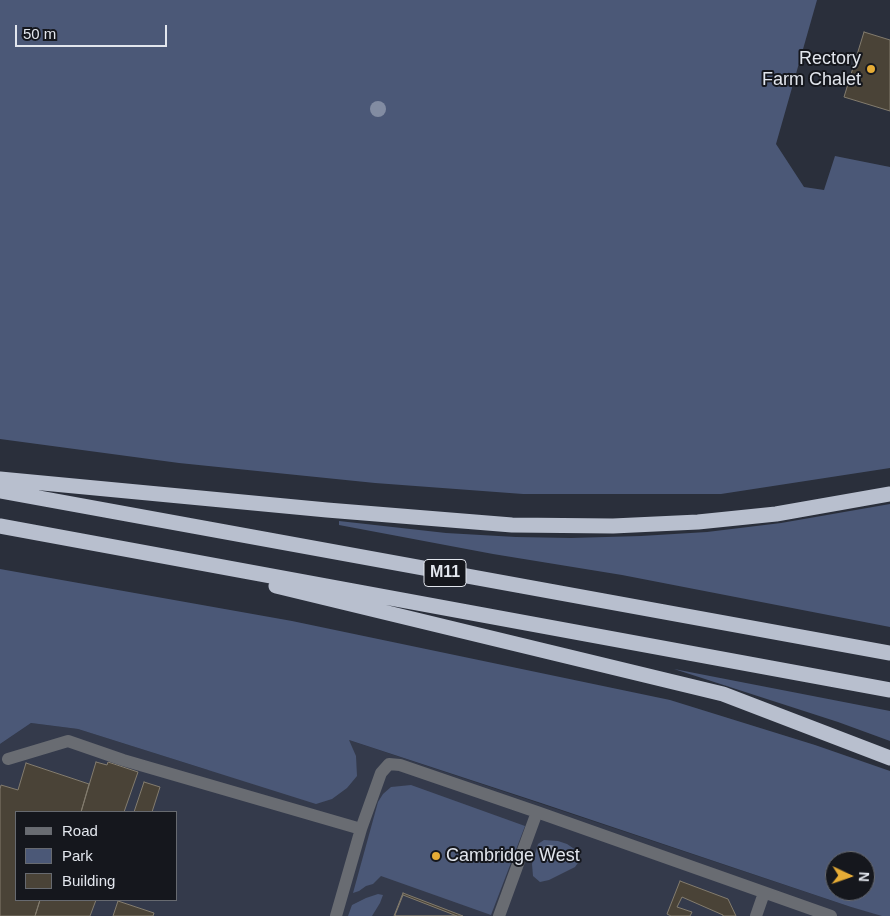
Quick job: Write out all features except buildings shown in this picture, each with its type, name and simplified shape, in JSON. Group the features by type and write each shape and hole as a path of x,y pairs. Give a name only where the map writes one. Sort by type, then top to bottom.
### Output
{"highway":[{"path":"0,478 327,510 512,525 613,526 698,522 776,514 890,494"},
{"name":"M11","path":"0,491 890,654"},
{"name":"M11","path":"0,526 890,690"},
{"path":"104,545 723,694 890,758"}],"lane":[{"path":"8,759 68,741 123,760 361,829"},
{"path":"336,916 361,829 381,773 389,764 400,765 538,812 831,916"},
{"path":"499,916 538,812"},
{"path":"756,916 764,893"}],"shaded area":[{"name":"Cambridge West","path":"31,723 78,729 208,770 349,740 825,898 825,901 833,901 886,916 0,916 0,744"}],"green space":[{"path":"0,0 817,0 776,144 804,187 824,190 835,156 890,167 890,468 721,494 523,494 375,483 179,463 0,439"},
{"path":"890,504 890,627 622,575 493,554 339,525 339,521 446,533 516,537 641,536 707,532 781,523"},
{"path":"0,569 292,621 670,700 815,745 890,771 890,916 882,916 833,901 875,901 875,851 825,851 825,898 349,740 356,756 357,776 347,788 332,799 316,804 78,729 31,723 0,744"},
{"path":"674,669 890,711 890,741 838,722"},
{"path":"411,785 525,826 491,915 381,876 373,884 353,893 378,802 391,787"},
{"path":"544,840 567,844 576,850 580,860 575,867 549,880 540,882 533,876 532,864 538,844"},
{"path":"378,894 383,895 372,916 348,916 352,905"}],"place":[{"name":"Rectory Farm Chalet","path":"871,69"},
{"name":"Cambridge West","path":"436,856"}]}
